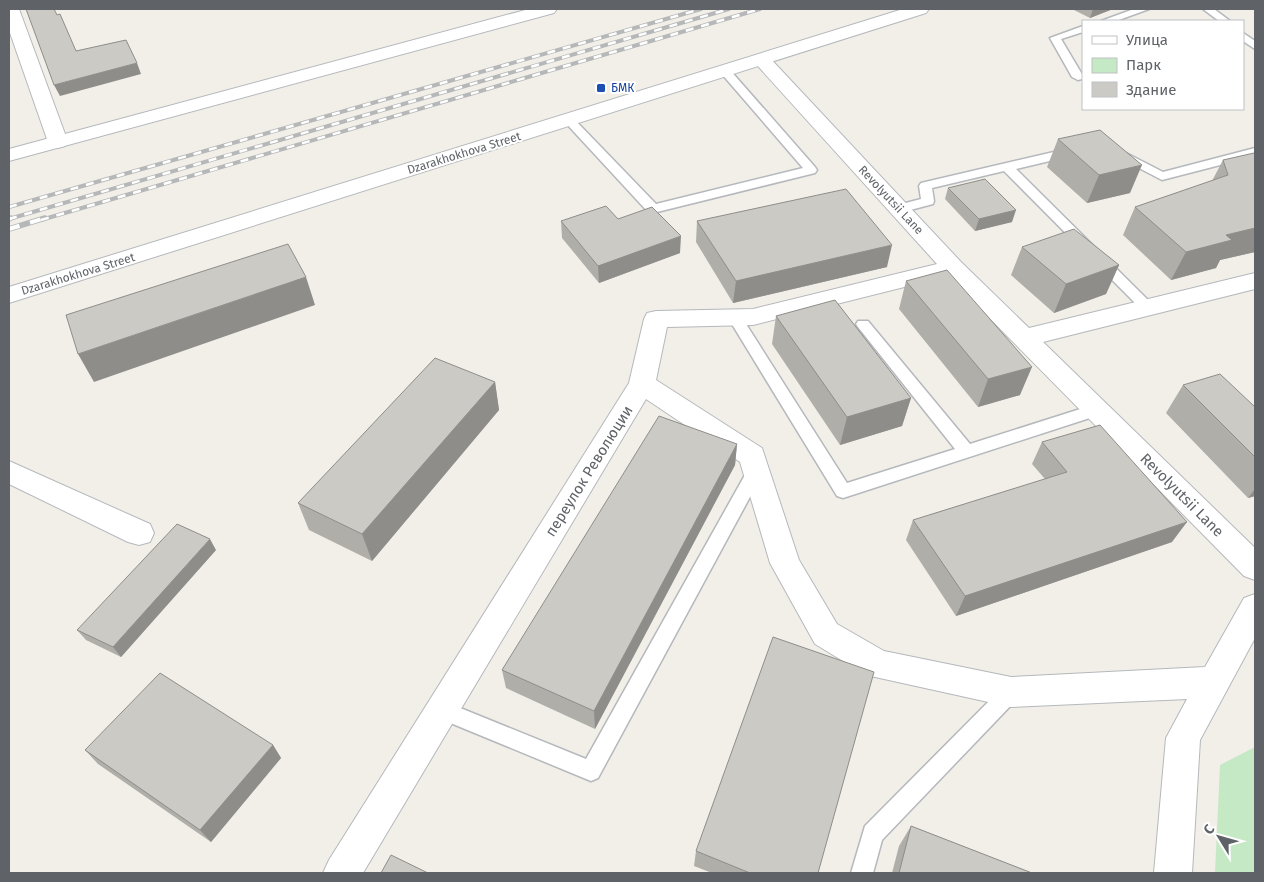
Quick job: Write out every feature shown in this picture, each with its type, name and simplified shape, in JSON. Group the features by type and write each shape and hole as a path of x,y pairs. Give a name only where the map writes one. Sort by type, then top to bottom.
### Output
{"street":[{"path":"10,9 58,142"},
{"path":"9,155 548,9"},
{"name":"Dzarakhokhova Street","path":"9,295 920,9"},
{"name":"Revolyutsii Lane","path":"762,60 953,268 1255,568"},
{"name":"переулок Революции","path":"342,873 642,384 656,319 753,317 953,268"},
{"path":"1022,338 1255,280"},
{"path":"642,384 752,456 785,562 826,634 878,665 1011,692 1214,682"},
{"path":"9,472 139,532"},
{"path":"1173,873 1183,738 1255,608"}],"lane":[{"path":"1109,20 1144,9"},
{"path":"1208,9 1224,20"},
{"path":"1078,77 1055,38 1082,29"},
{"path":"1244,37 1255,45"},
{"path":"569,120 653,209 811,170 725,71"},
{"path":"899,208 928,201 925,186 1082,149"},
{"path":"1110,150 1162,176 1255,152"},
{"path":"1007,167 1147,307"},
{"path":"734,316 843,491 1096,410"},
{"path":"863,324 966,451"},
{"path":"443,710 591,771 756,471"},
{"path":"862,873 873,834 1011,692"}],"green space":[{"path":"1255,747 1255,873 1215,873 1220,765"}],"building":[{"path":"26,9 54,9 57,15 60,14 76,51 126,40 137,63 54,85"},
{"path":"1100,130 1142,165 1099,175 1058,139"},
{"path":"1254,153 1255,228 1226,235 1232,240 1186,252 1135,207 1228,175 1223,160"},
{"path":"985,179 1016,210 979,219 948,188"},
{"path":"846,189 892,245 736,281 697,221"},
{"path":"606,206 618,219 652,207 681,236 598,266 561,221"},
{"path":"1074,229 1119,265 1066,284 1022,247"},
{"path":"288,244 306,277 78,354 66,315"},
{"path":"947,270 1032,367 988,379 906,281"},
{"path":"835,300 911,398 847,417 776,316"},
{"path":"435,358 495,382 362,534 298,503"},
{"path":"1220,374 1255,407 1255,457 1183,385"},
{"path":"659,416 737,444 594,711 502,670"},
{"path":"1100,425 1187,522 965,596 913,520 1067,472 1042,442"},
{"path":"177,524 210,539 113,647 77,630"},
{"path":"773,637 874,672 818,873 750,873 696,851"},
{"path":"160,673 273,745 200,830 85,750"},
{"path":"911,826 1032,873 899,873"},
{"path":"391,855 428,873 381,873"}],"railway":[{"path":"9,207 701,9"},
{"path":"11,218 9,219 729,9"},
{"path":"41,220 760,9"},
{"path":"9,229 45,218"}],"place":[{"name":"БМК","path":"601,88"}]}
